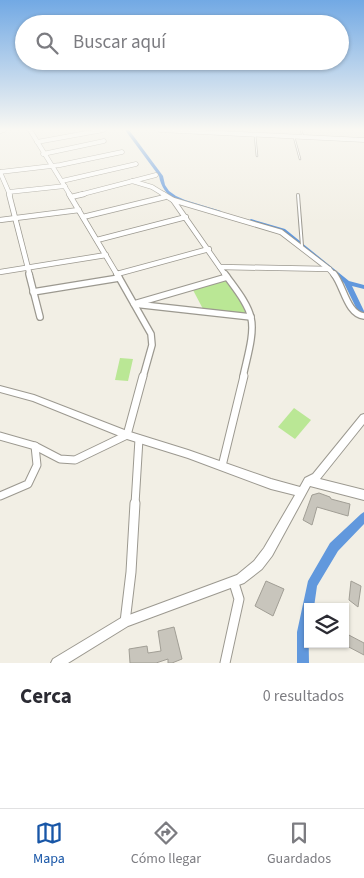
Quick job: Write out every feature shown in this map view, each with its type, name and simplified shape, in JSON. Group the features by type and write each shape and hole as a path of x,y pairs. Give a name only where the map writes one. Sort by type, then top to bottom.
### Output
{"street":[{"path":"0,436 35,446 60,459 75,460 127,435 152,345 151,334 134,304 64,184 48,161"},
{"path":"40,317 8,192 0,172 77,161"},
{"path":"8,192 64,184 136,164"},
{"path":"71,197 156,176"},
{"path":"132,182 152,187 165,197 173,200 271,228 286,235 329,269 340,282 354,313 364,316"},
{"path":"83,217 165,197"},
{"path":"173,200 209,249 242,299 251,317 252,327 242,385 222,466"},
{"path":"0,220 79,210"},
{"path":"97,240 186,217"},
{"path":"34,292 118,276 209,249"},
{"path":"0,272 106,255"},
{"path":"220,267 329,269"},
{"path":"134,304 227,277"},
{"path":"134,304 251,317"},
{"path":"0,389 34,398 127,435 271,484 302,492"},
{"path":"57,663 125,622 234,582 258,565 268,552 308,481 316,477 364,418"},
{"path":"125,622 131,572 139,439"},
{"path":"0,496 28,484 37,465 35,446"},
{"path":"308,481 364,495"},
{"path":"224,663 240,599 234,582"}],"lane":[{"path":"298,195 302,248"}],"green space":[{"path":"225,280 241,301 246,314 203,309 193,290"},
{"path":"120,358 133,359 128,381 115,380"},
{"path":"294,408 311,420 295,439 278,427"}],"building":[{"path":"319,493 331,499 350,504 348,516 317,507 312,525 303,520 312,495"},
{"path":"266,581 284,589 273,616 255,606"},
{"path":"351,581 361,586 358,607 349,600"},
{"path":"174,627 182,659 172,663 168,663 168,659 156,663 130,663 129,649 147,646 148,653 161,651 158,631"},
{"path":"349,635 364,643 364,655 349,647"}],"waterway":[{"path":"150,161 161,176 167,192 183,202 219,212"},
{"path":"251,221 283,230 298,242"},
{"path":"302,245 347,282"},
{"path":"347,282 364,287"},
{"path":"347,282 364,318"},
{"path":"303,663 303,632 312,585 334,547 364,517"}]}
